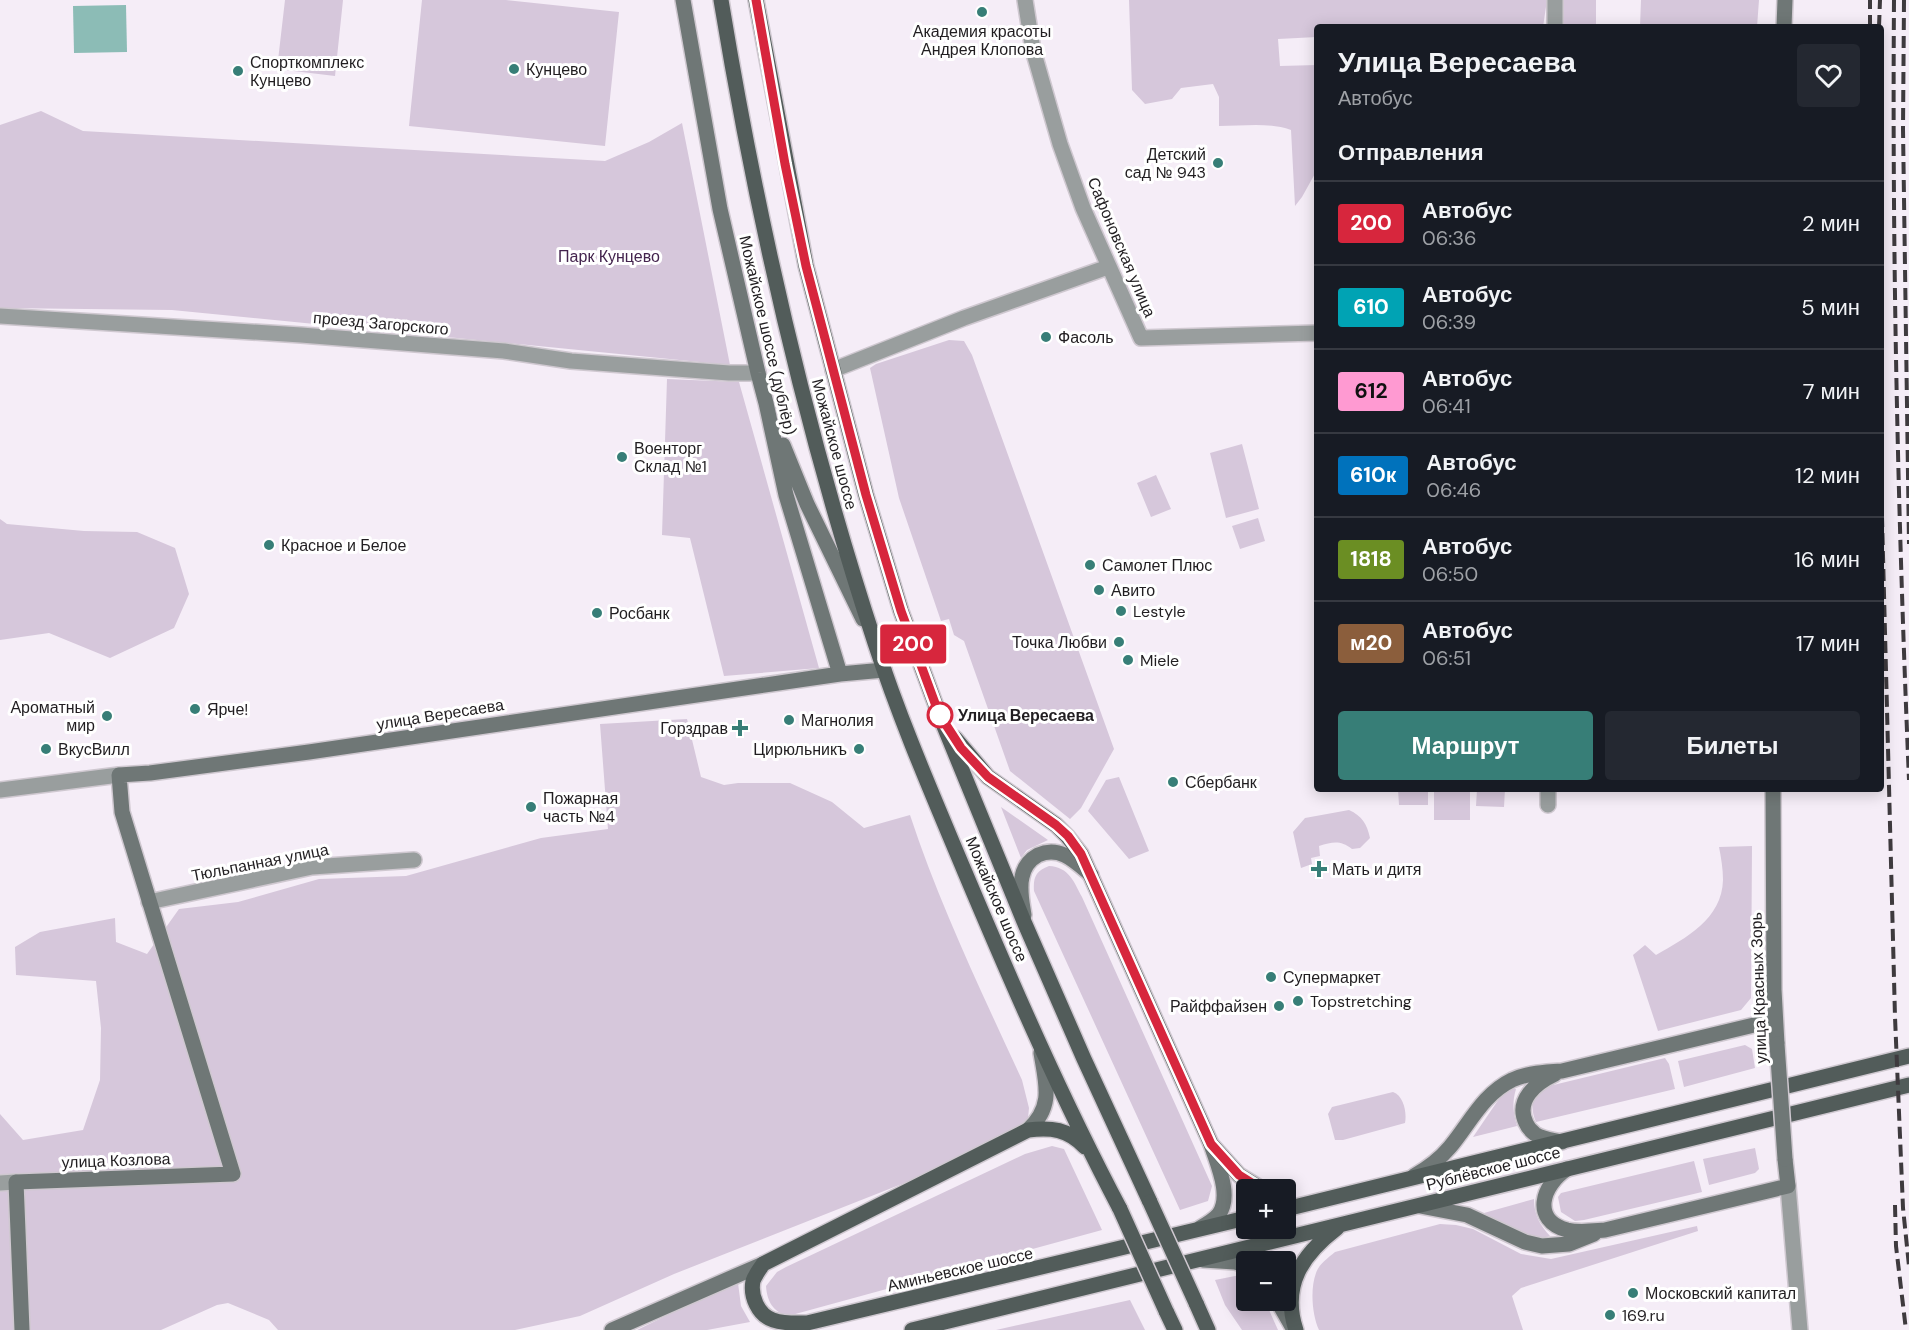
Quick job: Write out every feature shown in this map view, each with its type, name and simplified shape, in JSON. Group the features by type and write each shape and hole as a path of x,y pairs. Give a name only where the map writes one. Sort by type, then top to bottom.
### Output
{"main road":[{"name":"Можайское шоссе","path":"721,0 752,176 787,336 836,517 884,670 985,918 1038,1038 1095,1162 1120,1209 1174,1330"},
{"name":"Можайское шоссе","path":"756,0 806,266 866,495 901,611 939,714 1024,924 1208,1330"},
{"path":"939,714 961,748 988,777 1056,825 1068,836 1081,854 1211,1144 1245,1179"},
{"name":"Рублёвское шоссе","path":"1296,1206 1909,1056"},
{"name":"Рублёвское шоссе","path":"912,1330 1909,1085"},
{"path":"807,1323 771,1320 757,1308 753,1292 754,1278 763,1264 1028,1130 1047,1128 1065,1131 1083,1145 1095,1162"},
{"path":"1296,1198 1323,1199"},
{"path":"1194,1231 1236,1220"},
{"path":"1295,1330 1291,1305 1296,1275 1306,1257 1322,1240 1344,1223"},
{"name":"Аминьевское шоссе","path":"807,1323 1194,1231"}],"street":[{"name":"Можайское шоссе (дублёр)","path":"683,0 720,209 786,495 840,674"},
{"name":"Сафоновская улица","path":"1025,0 1033,50 1058,135 1083,208 1141,338 1314,333"},
{"path":"1555,0 1555,24"},
{"path":"1784,24 1785,0"},
{"path":"833,370 964,318 1108,267"},
{"name":"проезд Загорского","path":"0,316 242,330 504,351 572,361 729,373 758,373"},
{"path":"766,403 807,504 875,642"},
{"name":"улица Вересаева","path":"0,790 319,751 840,674 884,670"},
{"path":"118,775 122,812 149,902"},
{"path":"1548,792 1548,805"},
{"name":"улица Красных Зорь","path":"1773,792 1775,1020 1788,1186"},
{"path":"1024,924 1022,877 1027,863 1035,857 1046,852 1060,853 1072,859 1091,875"},
{"name":"Тюльпанная улица","path":"149,902 312,867 414,860"},
{"name":"улица Козлова","path":"0,1183 233,1174 149,902"},
{"path":"1409,1179 1438,1159 1484,1101 1495,1090 1512,1080 1531,1074 1562,1071 1775,1020"},
{"path":"1028,1130 1043,1111 1046,1096 1047,1086 1038,1038"},
{"path":"1562,1071 1543,1079 1533,1088 1525,1098 1523,1108 1523,1118 1529,1129 1536,1135 1562,1142"},
{"path":"1194,1231 1212,1221 1220,1212 1223,1200 1221,1175 1211,1144"},
{"path":"1569,1167 1557,1175 1545,1193 1545,1211 1550,1219 1565,1229 1586,1232 1605,1230 1788,1186 1800,1330"},
{"path":"16,1182 22,1330"},
{"path":"1417,1205 1467,1215 1525,1242 1542,1246 1569,1244 1605,1230"},
{"path":"1203,1260 1236,1262"},
{"path":"612,1330 763,1264"},
{"path":"1284,1311 1295,1330"},
{"name":"Аминьевское шоссе","path":"779,1330 807,1323"}],"green space":[{"path":"285,0 343,0 335,76 277,69"},
{"name":"Кунцево","path":"422,0 506,0 619,12 605,146 409,126"},
{"path":"1129,0 1547,0 1543,24 1314,24 1314,37 1278,39 1280,66 1314,65 1314,175 1295,206 1291,130 1265,125 1219,126 1219,97 1213,84 1181,88 1172,99 1145,104 1132,90"},
{"path":"1558,0 1596,0 1596,24 1559,24"},
{"path":"1641,0 1759,0 1757,24 1640,24"},
{"name":"Парк Кунцево","path":"41,111 83,131 605,161 649,142 682,123 730,365 172,310 0,308 0,125"},
{"path":"949,340 964,341 972,355 1114,749 1081,808 1070,819 1010,771 964,641 954,635 949,619 941,621 899,498 870,368"},
{"path":"667,379 739,382 819,668 724,676 690,538 662,535"},
{"path":"1242,444 1259,509 1226,518 1210,453"},
{"path":"1156,475 1171,509 1151,517 1137,483"},
{"path":"1258,518 1265,541 1240,549 1232,526"},
{"path":"0,519 7,524 84,531 137,532 175,548 189,594 174,628 110,658 49,633 0,640"},
{"path":"687,719 701,777 724,785 790,783 832,802 864,828 910,815 948,916 1022,1080 1029,1108 1027,1128 960,1161 674,1274 580,1316 515,1330 278,1330 269,1320 228,1303 217,1305 161,1330 0,1330 0,1114 23,1140 83,1130 100,1080 101,1028 96,981 16,975 15,947 40,932 115,918 116,942 147,954 179,909 238,902 319,879 406,876 541,838 608,829 600,724"},
{"path":"1119,777 1149,851 1129,859 1088,811 1106,780"},
{"path":"1398,792 1428,792 1428,805 1399,805"},
{"path":"1434,792 1470,792 1470,820 1434,820"},
{"path":"1477,792 1505,792 1504,807 1476,806"},
{"path":"1001,807 1048,840 1027,850 1021,858"},
{"path":"1349,810 1363,821 1370,838 1360,848 1352,849 1344,844 1336,843 1319,846 1320,856 1311,858 1312,864 1301,868 1293,832 1305,818"},
{"path":"1752,846 1751,998 1741,1010 1658,1031 1633,955 1645,945 1656,955 1679,942 1700,926 1716,906 1721,894 1723,876 1719,847"},
{"path":"1049,866 1066,872 1082,897 1212,1186 1208,1201 1180,1210 1034,891 1036,875"},
{"path":"1745,1045 1752,1049 1755,1068 1684,1087 1678,1061"},
{"path":"1665,1058 1669,1064 1675,1089 1536,1122 1533,1104 1541,1088"},
{"path":"1513,1088 1516,1089 1513,1108 1517,1126 1473,1137 1503,1093"},
{"path":"1393,1092 1400,1097 1404,1105 1405,1123 1343,1140 1335,1140 1328,1114 1332,1107"},
{"path":"1052,1146 1064,1149 1102,1230 788,1316 778,1312 769,1301 766,1286 777,1272 786,1267 1025,1154"},
{"path":"1755,1148 1759,1169 1755,1173 1709,1185 1703,1159"},
{"path":"1694,1161 1702,1192 1584,1220 1575,1221 1561,1212 1558,1197 1561,1193"},
{"path":"1534,1199 1538,1219 1550,1236 1533,1237 1484,1213"},
{"path":"1440,1224 1473,1229 1521,1254 1551,1259 1697,1226 1698,1231 1521,1288 1512,1296 1523,1330 1319,1330 1313,1310 1312,1294 1314,1279 1321,1264 1335,1252"},
{"path":"1236,1276 1236,1311 1269,1311 1278,1330 1242,1330 1225,1305 1215,1280"},
{"path":"738,1283 741,1306 750,1322 707,1330 637,1330 731,1284"},
{"path":"1130,1300 1145,1330 996,1330"}],"shaded area":[{"path":"126,5 127,52 74,53 73,6"}],"railway":[{"path":"1870,0 1870,24"},
{"path":"1879,24 1880,0"},
{"path":"1894,0 1897,390 1909,780"},
{"path":"1904,0 1903,129 1909,544"},
{"path":"1884,594 1895,1017 1903,1208 1909,1266"},
{"path":"1895,1205 1896,1246 1906,1330"}],"bus line":[{"name":"200","path":"756,0 806,266 866,495 901,611 939,714 961,748 988,777 1056,825 1068,836 1081,854 1211,1144 1226,1163 1245,1179"}],"place":[{"name":"Академия красоты Андрея Клопова","path":"982,12"},
{"name":"Кунцево","path":"514,69"},
{"name":"Спорткомплекс Кунцево","path":"238,71"},
{"name":"Детский сад № 943","path":"1218,163"},
{"name":"Фасоль","path":"1046,337"},
{"name":"Военторг Склад №1","path":"622,457"},
{"name":"Красное и Белое","path":"269,545"},
{"name":"Самолет Плюс","path":"1090,565"},
{"name":"Авито","path":"1099,590"},
{"name":"Lestyle","path":"1121,611"},
{"name":"Росбанк","path":"597,613"},
{"name":"Точка Любви","path":"1119,642"},
{"name":"Miele","path":"1128,660"},
{"name":"Ярче!","path":"195,709"},
{"name":"Улица Вересаева","path":"940,715"},
{"name":"Ароматный мир","path":"107,716"},
{"name":"Магнолия","path":"789,720"},
{"name":"Горздрав","path":"740,728"},
{"name":"ВкусВилл","path":"46,749"},
{"name":"Цирюльникъ","path":"859,749"},
{"name":"Сбербанк","path":"1173,782"},
{"name":"Пожарная часть №4","path":"531,807"},
{"name":"Мать и дитя","path":"1319,869"},
{"name":"Супермаркет","path":"1271,977"},
{"name":"Topstretching","path":"1298,1001"},
{"name":"Райффайзен","path":"1279,1006"},
{"name":"Московский капитал","path":"1633,1293"},
{"name":"169.ru","path":"1610,1315"}]}
